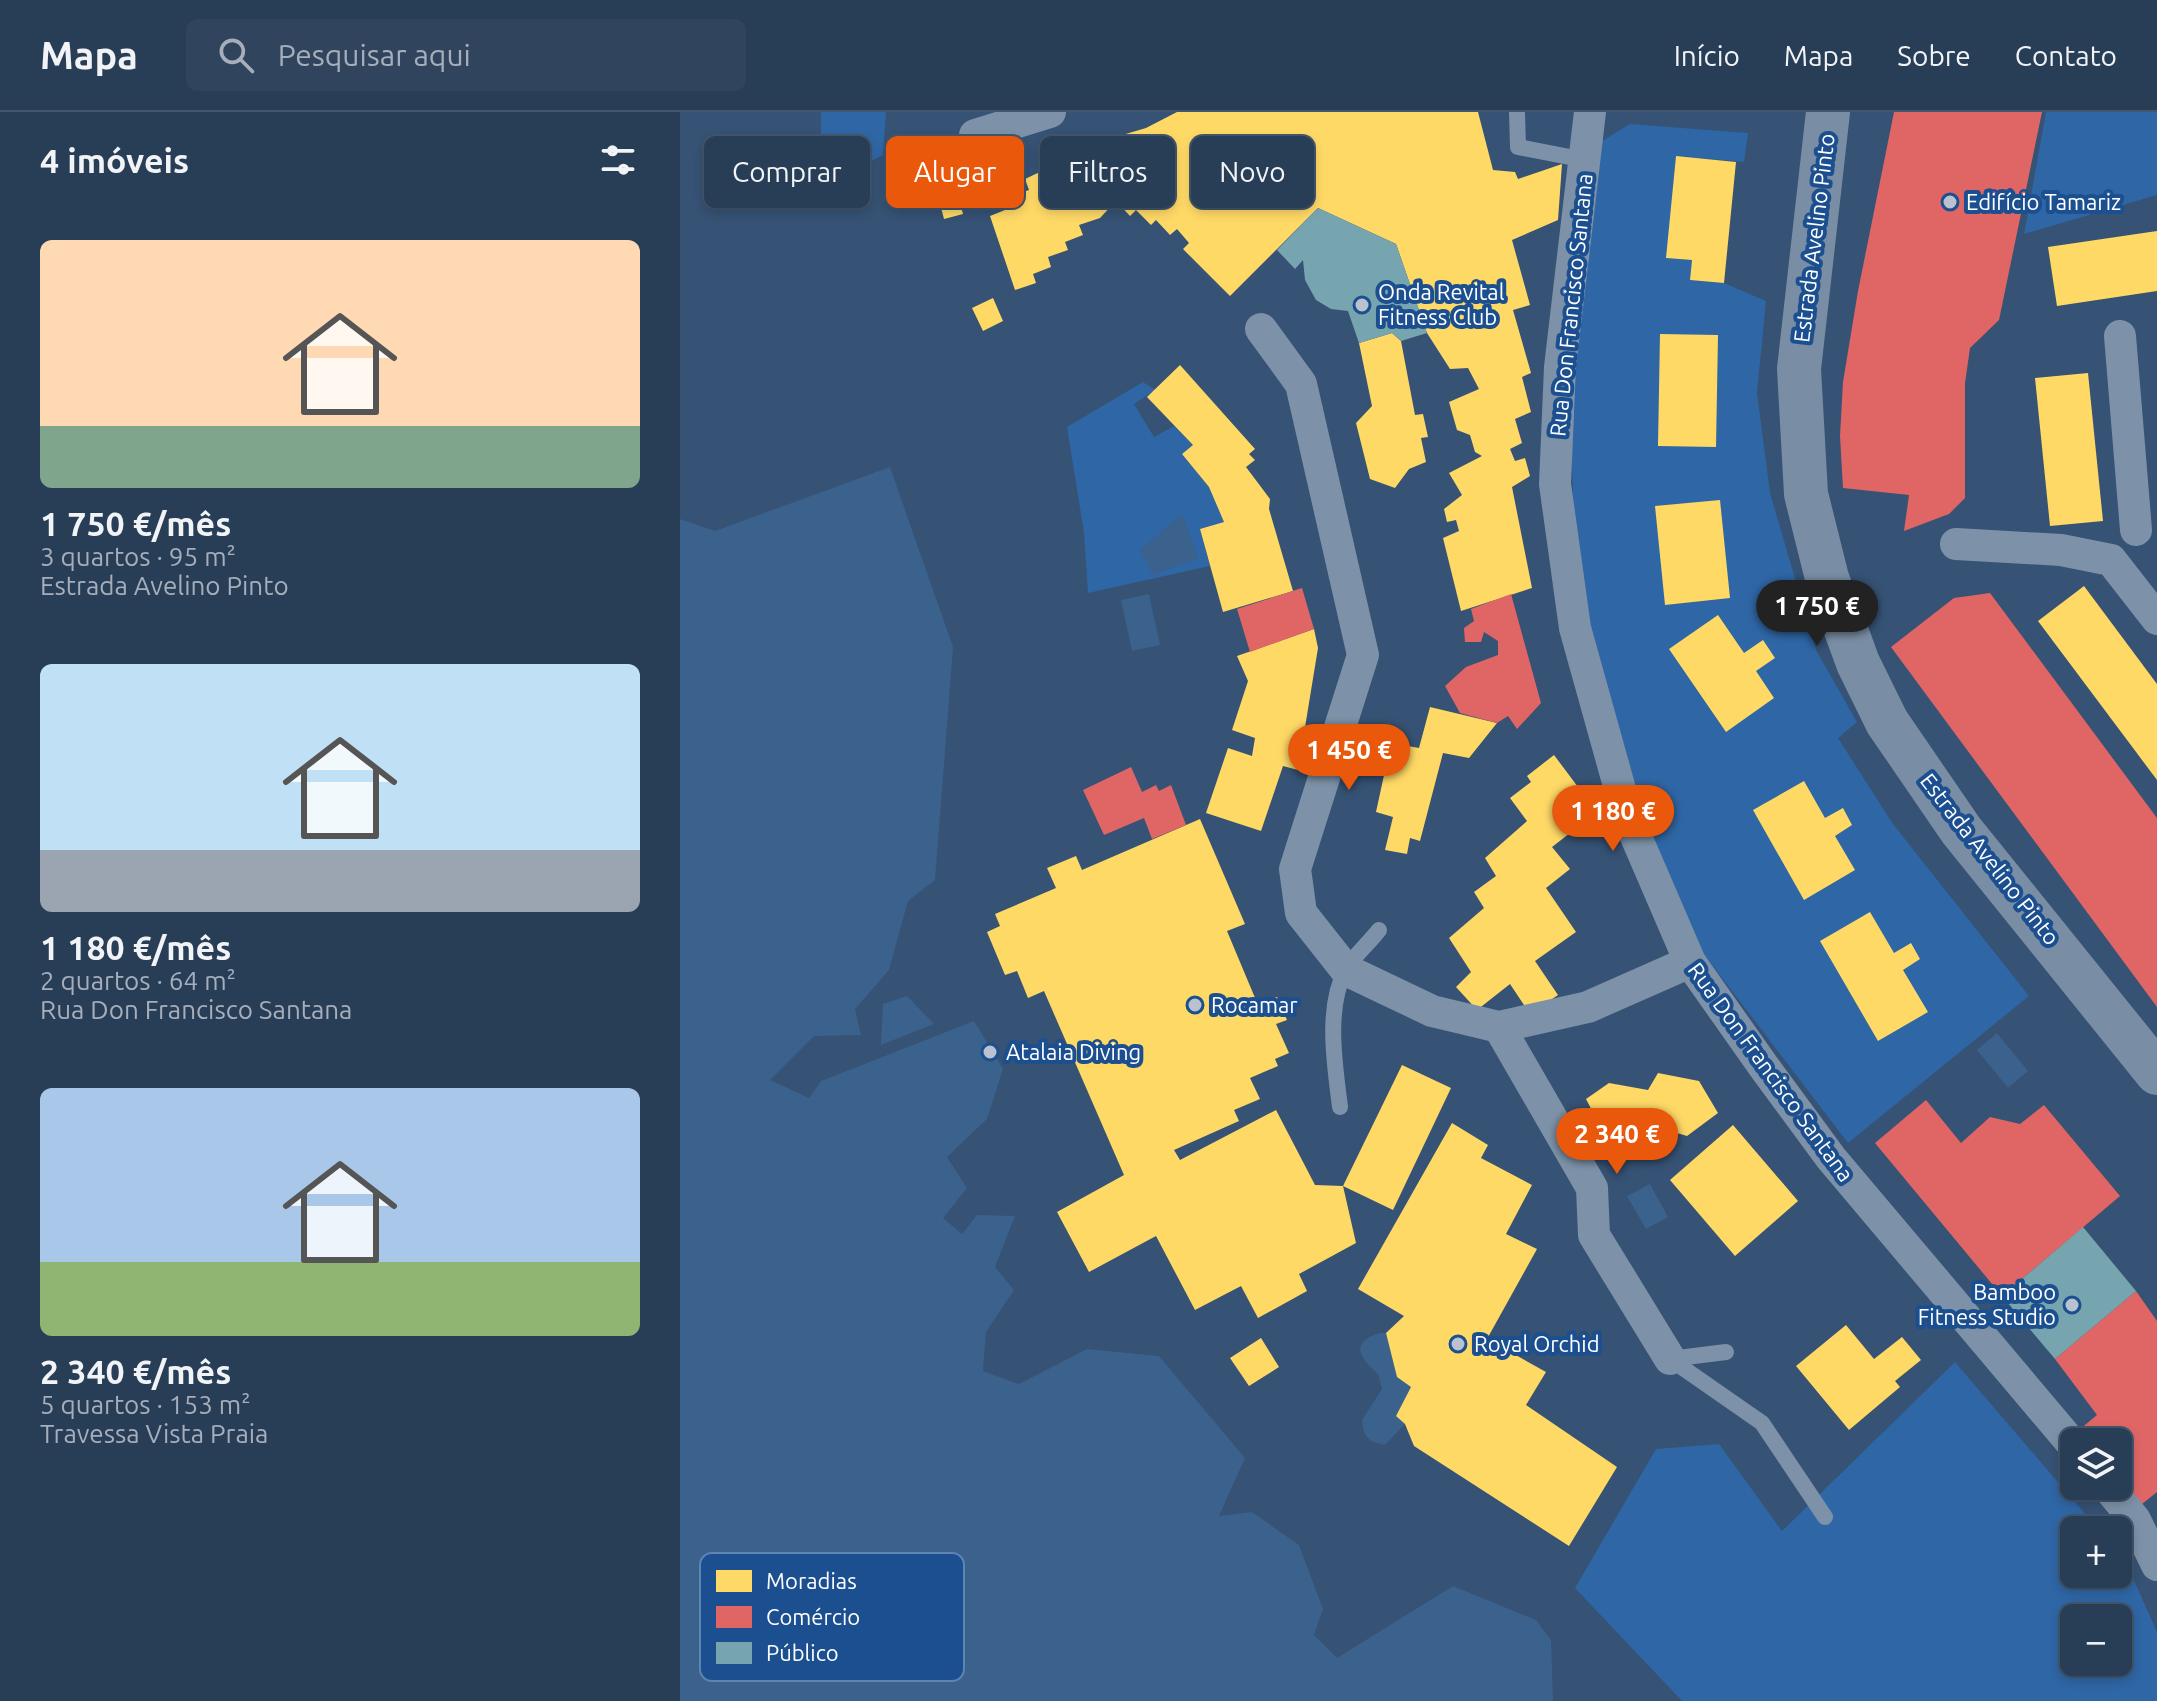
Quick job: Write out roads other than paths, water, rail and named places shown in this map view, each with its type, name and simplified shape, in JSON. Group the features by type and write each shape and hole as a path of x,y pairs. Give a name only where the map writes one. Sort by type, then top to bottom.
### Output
{"street":[{"path":"975,135 1050,112"},
{"name":"Rua Don Francisco Santana","path":"1590,112 1560,367 1555,484 1575,628 1624,803 1690,962 1831,1158 2060,1429"},
{"name":"Estrada Avelino Pinto","path":"1828,112 1799,369 1806,494 1827,578 1858,663 1887,722 1961,830 2157,1073"},
{"path":"1261,329 1301,384 1363,655 1295,869 1301,913 1346,970 1432,1011 1499,1027 1588,1007 1690,962"},
{"path":"2120,336 2136,530"},
{"path":"1956,544 2061,550 2111,560 2157,619"},
{"path":"1499,1027 1592,1188 1594,1235 1670,1359"},
{"path":"2119,1500 2135,1520 2157,1565"}],"lane":[{"path":"1517,112 1518,147 1585,160"},
{"path":"1340,1107 1333,1053 1334,1022 1346,970 1379,930"},
{"path":"1670,1359 1726,1352"},
{"path":"1670,1359 1762,1423 1825,1517"}],"place":[{"name":"Edifício Tamariz","path":"1950,202"},
{"name":"Onda Revital Fitness Club","path":"1362,305"},
{"name":"Rocamar","path":"1195,1005"},
{"name":"Atalaia Diving","path":"990,1052"},
{"name":"Bamboo Fitness Studio","path":"2072,1305"},
{"name":"Royal Orchid","path":"1458,1344"}]}
